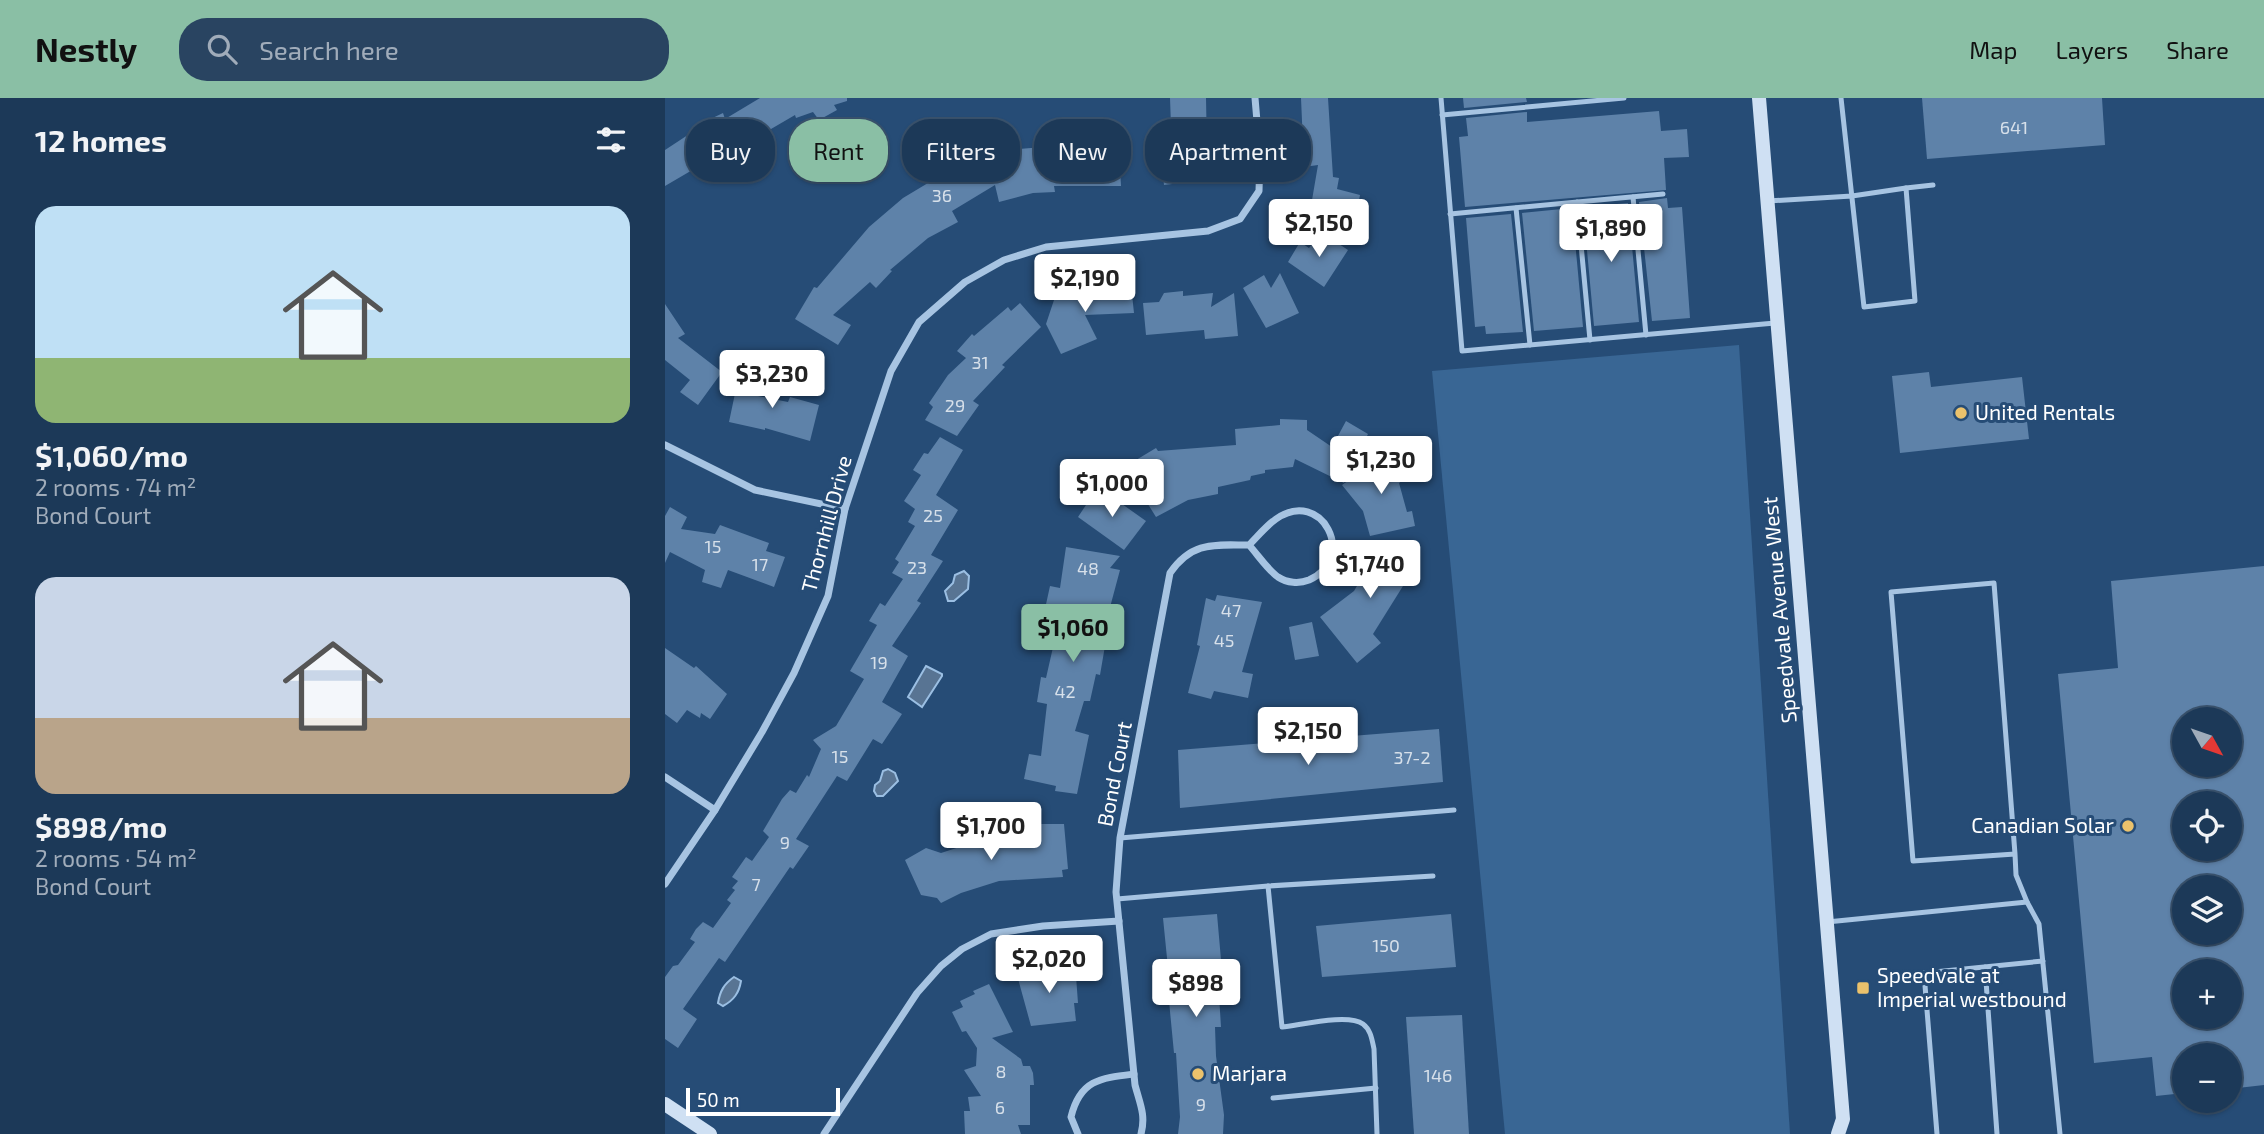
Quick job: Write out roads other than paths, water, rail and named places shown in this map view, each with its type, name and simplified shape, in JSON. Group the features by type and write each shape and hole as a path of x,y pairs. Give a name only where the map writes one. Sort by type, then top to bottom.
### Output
{"main road":[{"name":"Speedvale Avenue West","path":"1759,98 1843,1119 1838,1134"},
{"path":"665,1104 710,1134"},
{"name":"Speedvale Avenue West","path":"1843,1119 1851,1134"}],"street":[{"name":"Thornhill Drive","path":"665,884 715,810 794,673 828,596 845,509 891,371 919,322 965,282 1004,260 1047,247 1208,231 1240,219 1259,191 1260,157 1255,98"},
{"path":"665,445 755,490 845,509"},
{"path":"1295,510 1313,513 1323,521 1333,544 1332,557 1326,568 1305,582 1292,583 1278,577 1249,545 1275,520 1295,510"},
{"name":"Bond Court","path":"1141,1134 1143,1110 1135,1085 1117,899 1120,838 1170,573 1186,554 1209,545 1249,545"},
{"path":"665,776 715,810"},
{"path":"824,1134 917,993 941,966 962,949 991,934 1043,926 1119,921"},
{"path":"1077,1134 1071,1117 1079,1093 1100,1079 1134,1074"}],"lane":[{"path":"1441,98 1462,351 1778,323"},
{"path":"1442,115 1624,98"},
{"path":"1841,98 1864,307 1915,301 1906,188"},
{"path":"1768,201 1852,196 1933,185"},
{"path":"1450,214 1663,194"},
{"path":"1633,197 1646,335"},
{"path":"1577,202 1590,340"},
{"path":"1516,208 1529,345"},
{"path":"2015,854 1913,861 1891,592 1994,583 2015,854 2016,875 2039,924 2060,1134"},
{"path":"1120,838 1454,810"},
{"path":"1117,899 1433,876"},
{"path":"1268,886 1282,1027 1351,1019 1364,1025 1371,1036 1374,1049 1377,1134"},
{"path":"1827,922 2027,902"},
{"path":"1937,1134 1924,973 2043,961"},
{"path":"1985,967 1997,1134"},
{"path":"1273,1098 1376,1088"}],"place":[{"name":"United Rentals","path":"1961,413"},
{"name":"Canadian Solar","path":"2128,826"},
{"name":"Speedvale at Imperial westbound","path":"1863,988"},
{"name":"Marjara","path":"1198,1074"}]}
